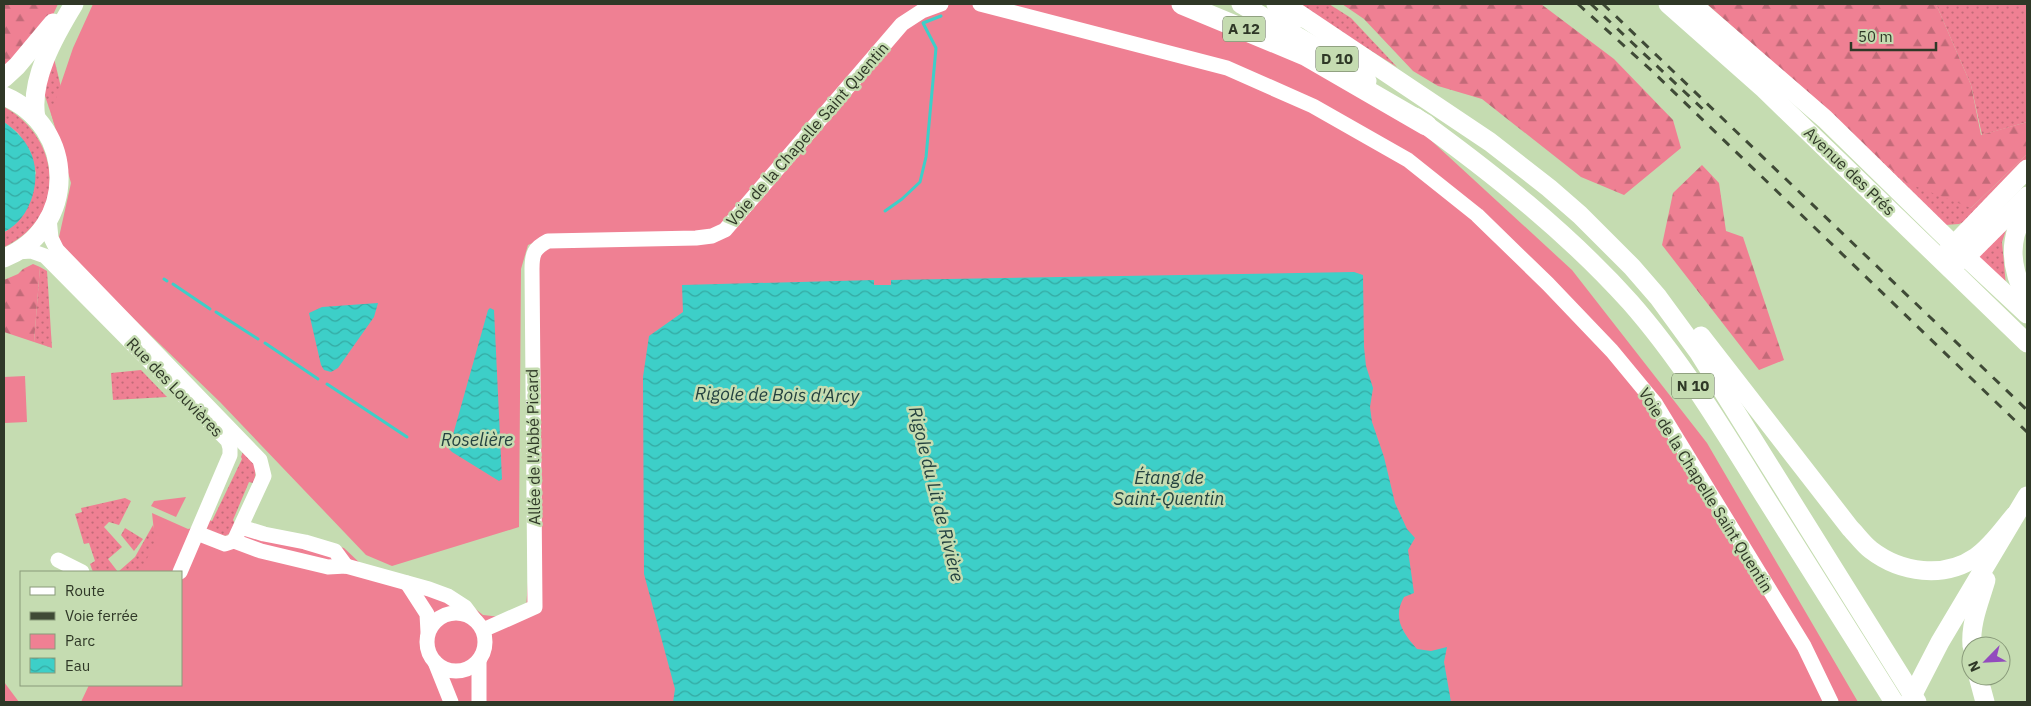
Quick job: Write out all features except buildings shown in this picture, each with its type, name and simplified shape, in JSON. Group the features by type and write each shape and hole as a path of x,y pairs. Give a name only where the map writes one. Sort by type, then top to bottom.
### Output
{"highway":[{"name":"A 12","path":"1182,4 1305,55"},
{"name":"N 10","path":"1278,4 1301,17"},
{"name":"N 10","path":"1305,55 1426,125"}],"main road":[{"path":"4,78 18,66 40,40 64,4"},
{"path":"36,118 33,99 38,80 51,46 74,4"},
{"name":"D 10","path":"1241,4 1331,56 1426,125"},
{"path":"1284,4 1301,17"},
{"name":"Avenue des Prés","path":"1668,4 1764,89 2027,314"},
{"name":"Avenue des Prés","path":"1692,4 1825,119 1954,253 2027,343"},
{"name":"N 10","path":"1301,17 1490,142 1549,188 1582,217 1632,267 1658,297 1699,353 1919,702"},
{"path":"4,96 21,105 36,118 52,142 58,166 58,195 49,218 35,238 10,255"},
{"name":"N 10","path":"1426,125 1516,195 1587,258 1630,303 1672,354 1739,455 1894,702"},
{"path":"1954,253 2027,169"},
{"path":"1954,253 2027,196"},
{"path":"2027,210 2013,240 2013,262 2018,283 2027,300"},
{"path":"1658,297 1674,301 1834,506 1870,549 1889,562 1912,569 1937,571 1955,567 1986,568"},
{"path":"1972,636 1991,544 2021,516 2027,496"},
{"path":"1909,702 1943,647 1986,568"},
{"path":"1919,702 1943,647"},
{"path":"1981,686 1985,702"}],"street":[{"name":"Voie de la Chapelle Saint Quentin","path":"532,269 532,256 537,246 548,241 696,238 712,236 724,230 902,24 922,12 941,4"},
{"name":"Voie de la Chapelle Saint Quentin","path":"980,4 1227,68 1312,106 1408,160 1477,215 1548,284 1612,351 1655,403 1804,646 1831,702"},
{"name":"Rue des Louvières","path":"49,218 51,238 57,250 260,460 264,476 234,541"},
{"name":"Rue des Louvières","path":"10,255 31,251 45,256 228,441 230,455 180,571"},
{"name":"Allée de l'Abbé Picard","path":"478,624 518,616 535,607 532,269"},
{"path":"241,526 264,534 305,542 334,551 346,566"},
{"path":"197,533 225,544 234,541 261,551 328,567 346,566 448,596 465,607 478,624 485,646 479,660 479,702"},
{"path":"301,560 306,559 311,554 310,546 305,542"},
{"path":"58,560 80,571"},
{"path":"407,583 427,614 427,648 435,662 451,702"},
{"path":"428,632 440,617 457,612 478,624"},
{"path":"435,662 443,668 452,671 471,667 479,660"}],"green space":[{"path":"4,4 58,4 51,19 4,70"},
{"path":"93,4 1168,4 1216,14 1373,87 1572,270 1707,443 1858,702 81,702 89,686 182,686 182,571 141,571 155,541 152,513 188,529 206,525 213,533 224,536 267,528 344,548 362,565 463,599 483,615 501,617 526,609 529,568 527,274 548,237 528,245 521,269 519,527 392,566 366,555 220,402 80,267 62,246 59,237 71,183 51,113 73,48"},
{"path":"1296,4 1329,4 1351,18 1397,67"},
{"path":"1342,4 1541,4 1614,59 1673,120 1681,148 1624,195 1581,177 1482,99 1438,86 1413,71 1364,19"},
{"path":"1707,4 1936,4 1971,85 1981,135 2027,122 2027,154 1971,208 1907,183"},
{"path":"1936,4 2027,4 2027,122 1982,135 1971,85"},
{"path":"53,54 70,125 58,128 55,126 44,93"},
{"path":"4,107 23,121 37,138 46,157 50,178 47,198 39,217 25,234 4,247 4,232 8,230 36,173 30,151 18,133 4,122"},
{"path":"1828,112 1971,208 2027,154 2027,162 1968,220 1959,224 1945,225"},
{"path":"1702,165 1719,183 1726,231 1743,237 1784,360 1759,370 1662,245 1673,193"},
{"path":"2008,224 2002,242 2006,286 1977,257"},
{"path":"33,264 40,267 34,342 4,332 4,280 18,274"},
{"path":"40,267 47,271 52,348 34,342"},
{"path":"141,370 167,397 113,400 111,373"},
{"path":"25,376 27,422 4,423 4,377"},
{"path":"244,449 254,465 255,478 253,483 249,482 233,520 236,525 232,533 224,536 213,533 206,525 207,519 212,521 242,459"},
{"path":"186,497 176,517 151,506 154,501"},
{"path":"125,498 131,501 119,525 109,522 104,527 122,547 108,559 117,571 93,571 90,564 95,561 89,543 84,544 75,514 82,512 81,508"},
{"path":"153,525 166,571 119,571 135,557"},
{"path":"125,528 143,539 134,551 121,535"},
{"path":"4,682 19,702 4,702"}],"water":[{"path":"4,122 28,146 34,161 35,185 28,208 22,218 4,232"},
{"name":"Étang de Saint-Quentin","path":"1354,272 1363,275 1364,347 1366,366 1373,388 1370,407 1372,422 1384,457 1395,503 1407,529 1415,538 1408,550 1414,593 1404,597 1399,618 1407,637 1417,649 1431,651 1447,647 1444,662 1451,702 673,702 675,689 644,574 643,377 649,336 683,312 682,285 874,280 874,285 891,285 891,280"},
{"path":"378,303 374,317 338,368 331,372 324,370 321,365 309,313 322,307"},
{"name":"Roselière","path":"490,308 494,310 502,479 499,481 449,449"}],"waterway":[{"path":"885,211 902,199 920,182 926,157 936,48 923,23 941,16"},
{"path":"173,284 210,309"},
{"path":"216,312 258,339"},
{"path":"265,343 318,379"},
{"path":"327,384 407,437"}],"railway":[{"path":"1578,4 1652,71 2027,432"},
{"path":"1591,4 1707,113"},
{"path":"1603,4 2027,410"}],"water label":[{"name":"Rigole de Bois d'Arcy","path":"777,395"},
{"name":"Rigole du Lit de Rivière","path":"936,494"}]}
